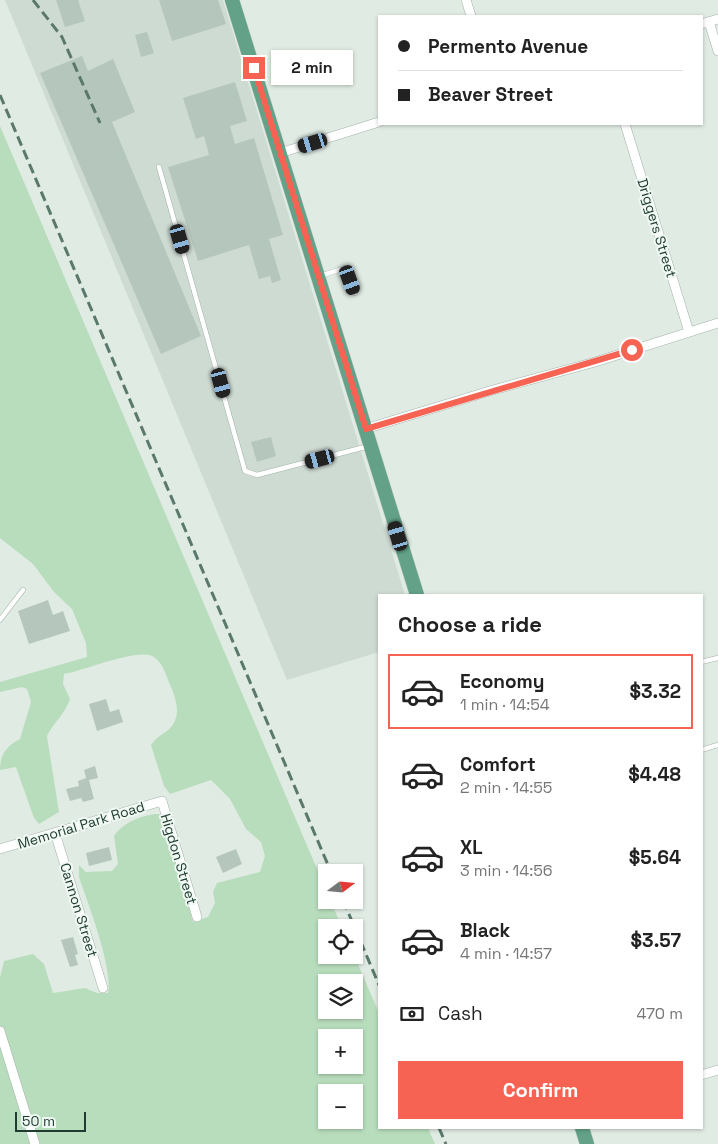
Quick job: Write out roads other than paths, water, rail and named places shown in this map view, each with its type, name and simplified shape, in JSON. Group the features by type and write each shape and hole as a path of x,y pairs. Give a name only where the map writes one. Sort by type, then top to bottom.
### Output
{"main road":[{"path":"232,0 417,594"},
{"path":"582,1129 587,1144"}],"street":[{"path":"466,0 471,15"},
{"path":"710,22 718,51"},
{"path":"280,153 378,122"},
{"name":"Driggers Street","path":"625,125 689,332"},
{"path":"366,429 493,390 595,362 718,322"},
{"name":"Memorial Park Road","path":"0,849 162,801"},
{"name":"Higdon Street","path":"162,801 197,917"},
{"name":"Cannon Street","path":"55,833 103,988"},
{"path":"0,1031 35,1144"},
{"path":"703,1074 718,1070"}],"lane":[{"path":"159,167 245,471 257,475 371,445"},
{"path":"318,276 346,268 354,293"},
{"path":"0,620 23,590"},
{"path":"703,662 718,658"},
{"path":"703,749 718,745"}],"railway":[{"path":"33,0 62,37 100,123"},
{"path":"0,95 328,864"},
{"path":"347,909 378,983"},
{"path":"439,1129 446,1144"}]}
